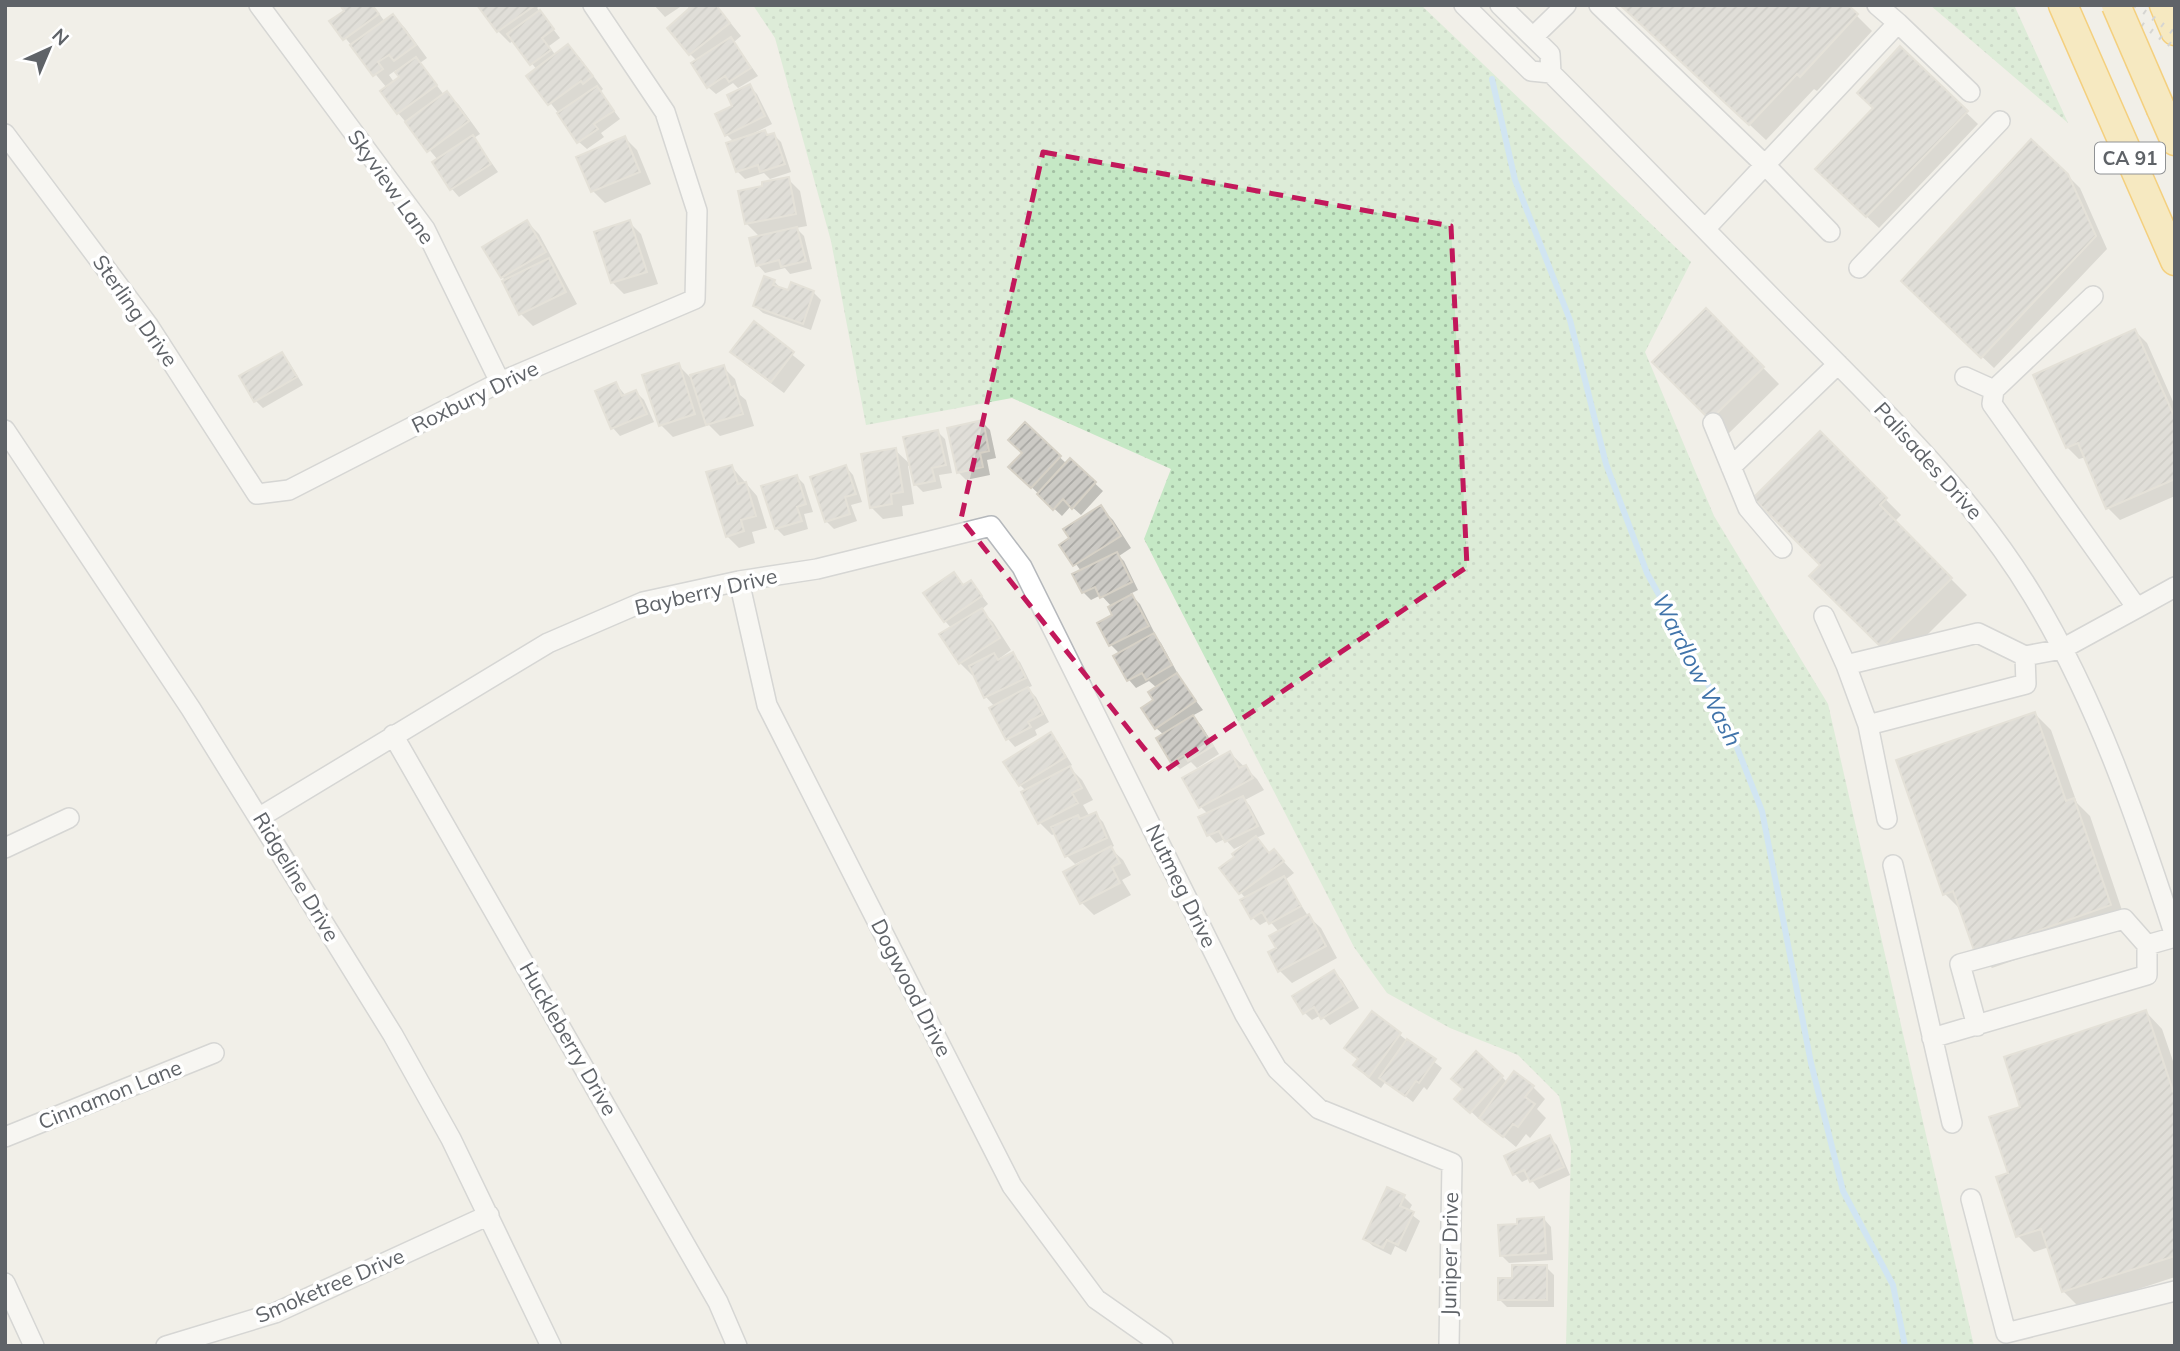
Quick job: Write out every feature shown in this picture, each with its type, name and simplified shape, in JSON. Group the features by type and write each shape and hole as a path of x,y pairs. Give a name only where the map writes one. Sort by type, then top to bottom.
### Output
{"highway":[{"name":"CA 91","path":"2063,5 2175,261"},
{"path":"2116,5 2175,141"},
{"path":"2164,5 2175,31"}],"street":[{"name":"Skyview Lane","path":"259,5 425,229 500,382"},
{"name":"Roxbury Drive","path":"257,494 289,490 500,382 695,299 697,211 665,112 593,5"},
{"name":"Palisades Drive","path":"1464,5 1531,71 1552,73"},
{"name":"Palisades Drive","path":"1500,5 1550,54 1552,73 1897,422 1982,520 2033,595 2109,747 2138,820 2175,937"},
{"path":"1533,37 1566,5"},
{"path":"1599,5 1765,165 1830,232"},
{"path":"1877,5 1970,92"},
{"path":"1705,229 1898,23"},
{"path":"1859,268 2000,121"},
{"name":"Sterling Drive","path":"5,134 148,324 257,494"},
{"path":"2093,296 1993,390 1993,404 2137,608"},
{"path":"1731,467 1838,364"},
{"path":"1965,377 1993,390"},
{"path":"1713,424 1748,508 1782,548"},
{"name":"Ridgeline Drive","path":"5,430 184,698 393,1035 451,1139 551,1346"},
{"name":"Bayberry Drive","path":"260,817 548,643 643,602 739,581 817,569 991,526"},
{"name":"Nutmeg Drive","path":"991,526 1022,567 1245,1015 1278,1069 1319,1109 1452,1163"},
{"name":"Dogwood Drive","path":"739,581 766,705 1012,1186 1096,1299 1163,1346"},
{"path":"1846,665 1978,633 2025,656 2062,649 2175,587"},
{"path":"1824,616 1868,725 1887,819"},
{"path":"1868,725 2026,684 2025,656"},
{"name":"Huckleberry Drive","path":"393,735 718,1302 737,1346"},
{"path":"5,848 69,818"},
{"path":"1893,865 1952,1123"},
{"path":"1932,1038 1977,1026 2147,975 2147,945 2124,919 1960,964 1977,1026"},
{"path":"2147,945 2175,937"},
{"name":"Cinnamon Lane","path":"5,1137 214,1053"},
{"name":"Juniper Drive","path":"1449,1346 1452,1163"},
{"path":"1971,1199 2007,1339 2175,1291"},
{"name":"Smoketree Drive","path":"166,1346 275,1313 489,1215"},
{"path":"5,1283 34,1346"}],"highlighted area":[{"path":"1043,152 1451,226 1467,567 1163,772 961,519"}],"green space":[{"path":"753,5 1421,5 1691,262 1645,352 1714,516 1828,704 1974,1346 1566,1346 1571,1148 1559,1096 1518,1055 1450,1028 1387,993 1354,947 1144,539 1171,469 1012,398 866,425 831,241 775,38"},
{"path":"1930,5 2014,5 2068,123"}],"building":[{"path":"340,5 372,5 379,14 343,40 329,21 344,11"},
{"path":"477,5 534,5 534,6 497,32"},
{"path":"693,5 716,5 730,23 689,55 667,28"},
{"path":"1620,5 1848,5 1858,14 1800,77 1797,74 1749,125"},
{"path":"540,10 554,29 542,38 551,50 530,65 507,34"},
{"path":"393,14 416,45 394,61 389,55 378,62 383,69 373,76 350,45"},
{"path":"731,37 751,68 729,82 725,76 707,88 691,63"},
{"path":"568,44 593,76 583,84 581,81 548,105 526,76"},
{"path":"1900,46 1968,111 1866,217 1815,169 1873,108 1857,93"},
{"path":"416,57 437,85 397,114 380,91 399,77 395,72"},
{"path":"750,84 765,116 725,136 715,114 732,106 727,95"},
{"path":"597,86 614,111 594,124 598,129 577,143 557,113"},
{"path":"447,91 469,121 427,152 405,122"},
{"path":"765,130 767,135 774,133 785,164 760,172 758,165 736,172 726,143"},
{"path":"473,135 491,164 450,190 432,162"},
{"path":"625,136 640,172 591,192 576,157"},
{"path":"2031,139 2068,174 2096,236 1981,358 1901,281"},
{"path":"789,177 796,214 745,224 738,191 762,186 762,182"},
{"path":"527,220 546,252 501,278 482,247"},
{"path":"630,220 647,272 611,283 594,232"},
{"path":"797,227 806,261 781,267 779,260 756,266 749,238"},
{"path":"549,258 566,292 519,315 502,281"},
{"path":"764,276 775,280 773,285 788,290 791,282 814,291 803,324 753,306"},
{"path":"1706,308 1764,367 1710,420 1652,362"},
{"path":"754,321 794,352 771,382 730,352"},
{"path":"2135,329 2175,418 2175,479 2106,509 2078,443 2066,448 2033,375"},
{"path":"282,352 297,377 254,402 239,376"},
{"path":"679,363 695,414 659,426 642,375"},
{"path":"724,365 743,414 706,425 690,375"},
{"path":"616,382 622,396 636,390 647,414 611,429 595,391"},
{"path":"983,420 989,451 980,453 983,467 957,473 947,428"},
{"path":"1025,422 1061,456 1031,488 1008,467 1022,453 1008,440"},
{"path":"938,430 946,465 932,468 935,481 914,485 903,437"},
{"path":"1820,431 1887,498 1880,505 1952,578 1882,648 1809,576 1820,565 1753,498"},
{"path":"896,448 903,492 891,494 892,504 870,508 861,454"},
{"path":"1070,458 1096,482 1072,509 1063,499 1053,510 1037,494"},
{"path":"732,465 738,484 746,482 756,516 741,520 744,531 726,537 706,472"},
{"path":"846,465 856,494 845,497 850,514 825,522 810,477"},
{"path":"797,475 806,504 797,507 802,521 775,529 761,486"},
{"path":"1101,505 1121,536 1073,566 1059,545 1069,538 1063,529"},
{"path":"1117,552 1132,582 1100,598 1095,587 1082,593 1072,574"},
{"path":"954,572 963,585 971,580 982,596 944,622 923,593"},
{"path":"1132,594 1149,626 1109,646 1097,623 1112,615 1108,607"},
{"path":"982,608 1000,638 959,664 939,634"},
{"path":"1154,633 1172,665 1146,680 1142,673 1127,681 1113,656"},
{"path":"1013,652 1026,678 984,698 969,666 994,653 998,660"},
{"path":"1177,673 1196,701 1155,729 1141,708 1153,700 1148,692"},
{"path":"1028,687 1043,714 1028,722 1031,727 1006,740 989,708"},
{"path":"2035,712 2066,801 2074,798 2111,905 1975,953 1953,891 1943,895 1896,760"},
{"path":"1193,715 1213,746 1188,761 1184,755 1171,763 1156,738"},
{"path":"1051,732 1066,757 1019,786 1003,762"},
{"path":"1230,751 1239,768 1246,765 1253,778 1199,808 1182,778"},
{"path":"1070,766 1082,788 1072,793 1078,803 1038,824 1021,792"},
{"path":"1243,796 1258,826 1225,842 1219,831 1207,836 1198,817"},
{"path":"1096,812 1107,838 1065,857 1051,827 1078,815 1080,819"},
{"path":"1256,836 1269,853 1274,849 1284,861 1239,894 1219,868"},
{"path":"1111,846 1120,863 1112,867 1120,883 1080,904 1063,872"},
{"path":"1284,876 1301,906 1269,924 1262,912 1251,919 1240,900"},
{"path":"1309,914 1326,946 1278,972 1268,952 1276,948 1269,936"},
{"path":"1334,970 1352,1000 1321,1019 1314,1007 1303,1014 1292,996"},
{"path":"2146,1010 2175,1097 2175,1256 2062,1292 2041,1229 2016,1237 1996,1177 2008,1173 1989,1117 2020,1107 2004,1057"},
{"path":"1372,1011 1401,1033 1369,1077 1353,1065 1358,1059 1344,1048"},
{"path":"1407,1039 1436,1059 1419,1083 1416,1081 1405,1096 1379,1078"},
{"path":"1476,1051 1503,1076 1470,1113 1454,1099 1463,1089 1451,1079"},
{"path":"1514,1071 1534,1086 1525,1097 1535,1104 1518,1127 1513,1124 1503,1137 1479,1118"},
{"path":"1550,1135 1564,1167 1530,1182 1524,1170 1513,1175 1504,1156"},
{"path":"1387,1187 1405,1195 1400,1206 1414,1212 1398,1245 1387,1240 1383,1248 1363,1239"},
{"path":"1544,1217 1546,1253 1500,1256 1498,1225 1517,1224 1517,1219"},
{"path":"1512,1265 1547,1265 1547,1300 1498,1300 1498,1278 1512,1278"}],"waterway":[{"name":"Wardlow Wash","path":"1492,79 1515,180 1570,320 1606,464 1647,573 1723,712 1762,811 1811,1063 1843,1191 1893,1285 1905,1346"}],"railway":[{"path":"2115,5 2175,48"},
{"path":"2135,5 2175,34"}]}
